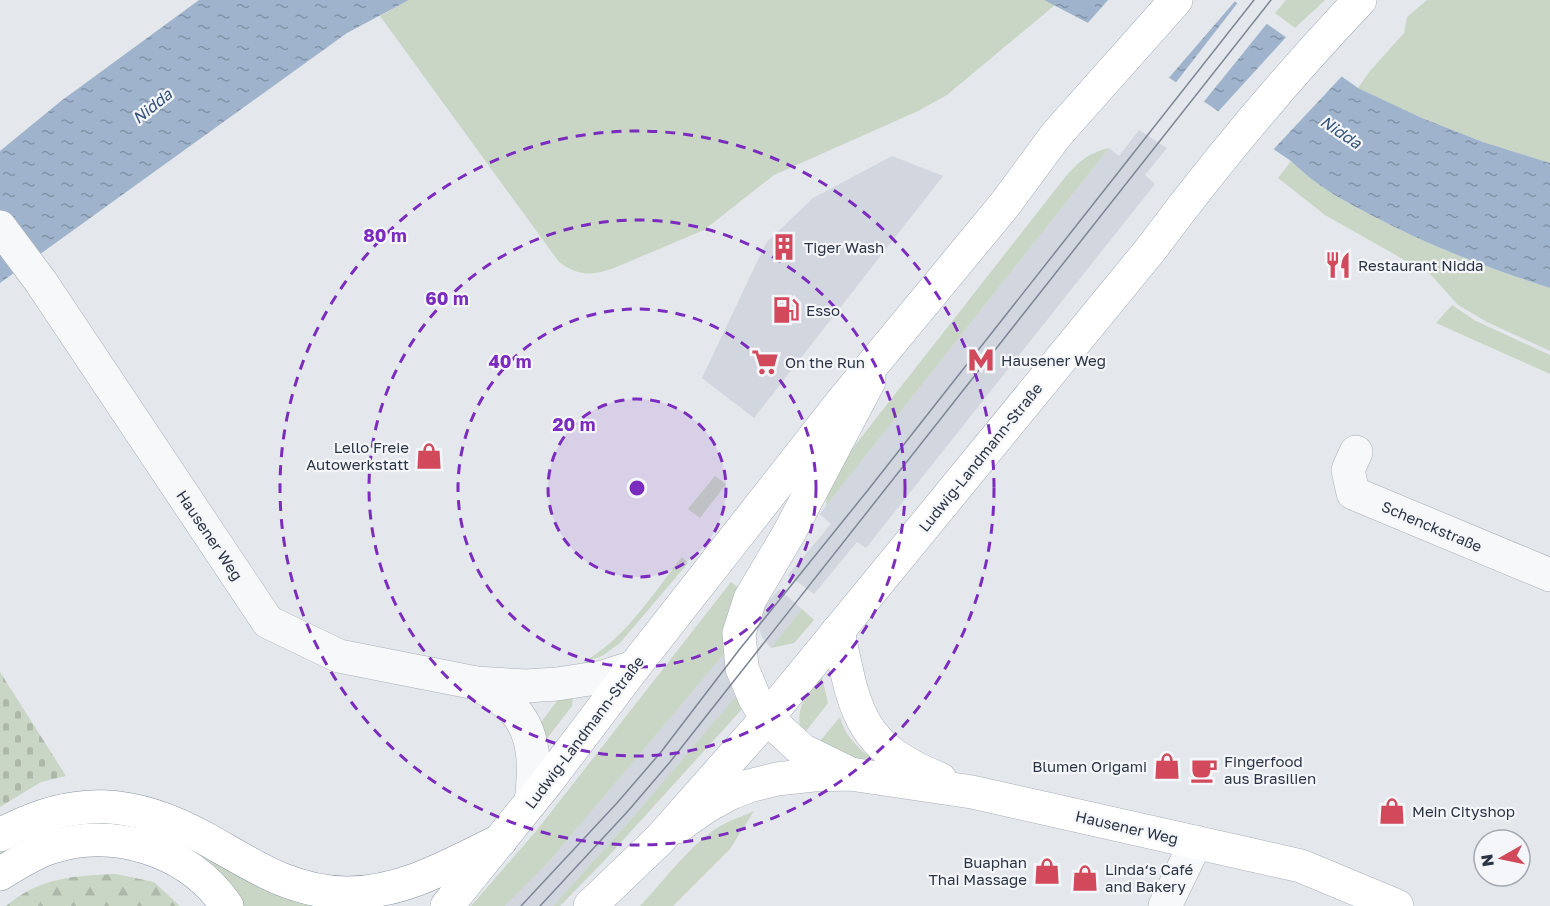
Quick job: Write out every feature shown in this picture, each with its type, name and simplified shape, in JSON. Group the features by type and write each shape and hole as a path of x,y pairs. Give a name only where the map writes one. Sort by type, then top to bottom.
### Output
{"main road":[{"name":"Ludwig-Landmann-Straße","path":"447,906 531,802 634,667 886,347 1006,203 1056,135 1176,0"},
{"name":"Ludwig-Landmann-Straße","path":"590,906 660,839 767,718 1143,258 1208,174 1316,46 1360,0"},
{"path":"850,774 802,750 767,718 755,699 742,668 739,633 750,599 789,533 886,347"},
{"path":"838,631 852,694 866,728 886,750 918,770 972,792"},
{"path":"660,839 707,806 749,786 777,779 850,774"},
{"name":"Hausener Weg","path":"850,774 972,792 1301,866 1397,906"},
{"path":"0,835 36,817 64,809 95,806 122,807 150,813 177,823 278,879 303,887 347,892 371,891 404,885 501,840"},
{"path":"0,874 50,848 82,841 123,841 147,847 191,868 209,884 226,906"}],"street":[{"name":"Hausener Weg","path":"0,227 30,267 268,622 339,656 476,682 526,686 557,684 603,677 634,667"},
{"name":"Schenckstraße","path":"1356,452 1348,470 1353,493 1550,575"},
{"name":"Hausener Weg","path":"476,682 511,707 524,723 533,750 531,802"},
{"path":"1165,906 1196,842"}],"shaded area":[{"path":"1139,130 1167,148 1145,175 1155,184 866,548 857,542 814,594 788,575 831,524 820,514 826,506 1109,148 1119,156"},
{"name":"Esso","path":"892,156 943,176 754,418 702,378 766,243 813,198"},
{"path":"779,589 802,609 771,648 762,637 755,618"},
{"path":"730,647 739,694 635,815 553,906 505,906 547,864"}],"green space":[{"path":"409,0 1044,0 1055,5 947,95 918,111 774,175 704,230 614,268 585,273 573,270 559,262 380,16"},
{"path":"1286,0 1325,0 1295,28 1275,13"},
{"path":"1427,0 1550,0 1550,163 1483,142 1422,118 1358,88 1404,33 1407,17"},
{"path":"1109,148 826,506 827,488 845,458 1066,176 1085,158"},
{"path":"1291,161 1329,191 1350,204 1415,237 1504,273 1550,288 1550,351 1487,322 1458,305 1431,275 1325,215 1278,178"},
{"path":"1452,305 1476,321 1550,355 1550,374 1436,323"},
{"path":"715,476 726,484 700,518 688,509"},
{"path":"682,557 688,563 620,643 602,656 582,663 612,642 625,629"},
{"path":"731,582 739,588 730,647 547,864 505,906 471,906 537,830"},
{"path":"802,609 814,620 794,643 771,648"},
{"path":"0,672 66,776 41,782 0,807"},
{"path":"822,677 828,703 803,735 799,719 802,703 810,689"},
{"path":"739,693 743,708 604,861 560,906 553,906 635,815"},
{"path":"560,697 573,697 572,706 545,741 539,725"},
{"path":"840,717 850,737 876,765 816,746"},
{"path":"754,811 730,849 673,906 640,906 701,840 724,824"},
{"path":"116,819 352,906 244,906 217,871 183,844 0,857 0,848 39,830"},
{"path":"116,874 154,882 180,906 6,906 32,889 58,880"}],"water":[{"name":"Nidda","path":"199,0 409,0 347,33 0,283 0,151 61,101"},
{"name":"Nidda","path":"1044,0 1233,0 1358,88 1422,118 1483,142 1550,163 1550,288 1437,246 1350,204 1319,185 1291,161 1092,25"}],"pier":[{"path":"1108,0 1236,0 1167,80 1086,25"},
{"path":"1239,1 1269,21 1202,104 1174,85"},
{"path":"1288,35 1344,74 1271,152 1216,114"}],"tram line":[{"path":"521,906 661,752 739,650 1254,0"},
{"path":"540,906 670,762 1271,0"}],"place":[{"name":"Tiger Wash","path":"784,247"},
{"name":"Restaurant Nidda","path":"1338,265"},
{"name":"Esso","path":"786,310"},
{"name":"Hausener Weg","path":"981,360"},
{"name":"On the Run","path":"765,362"},
{"name":"Lello Freie Autowerkstatt","path":"429,456"},
{"name":"Blumen Origami","path":"1167,766"},
{"name":"Fingerfood aus Brasilien","path":"1204,770"},
{"name":"Mein Cityshop","path":"1392,811"},
{"name":"Buaphan Thai Massage","path":"1047,871"},
{"name":"Linda‘s Café and Bakery","path":"1085,878"}]}
